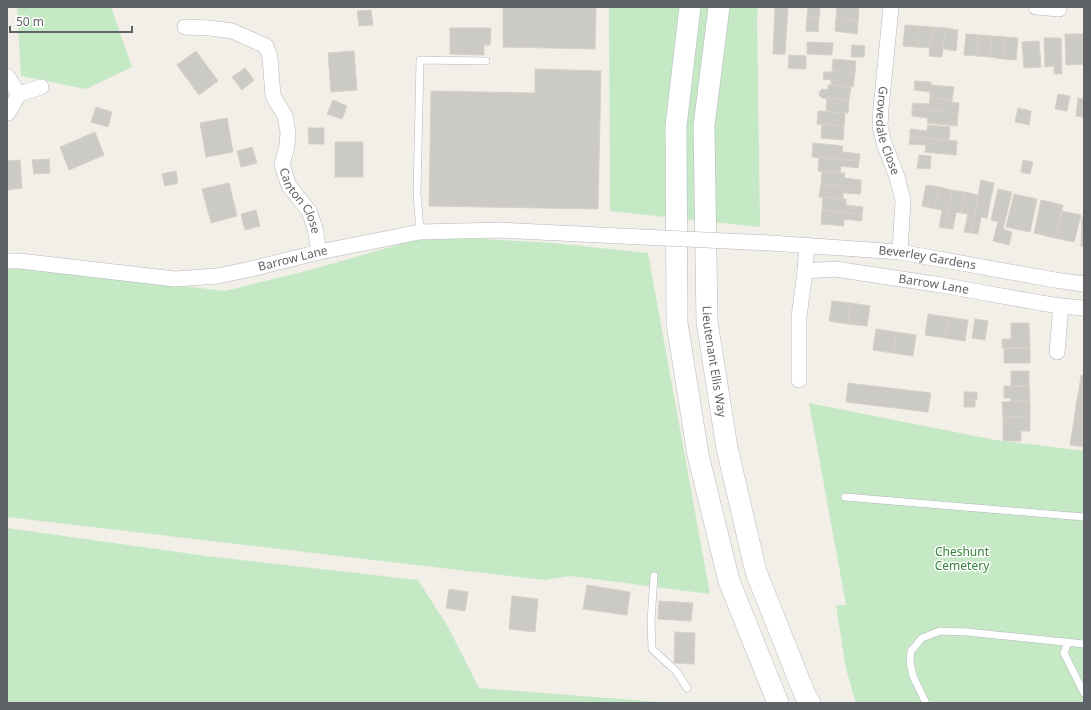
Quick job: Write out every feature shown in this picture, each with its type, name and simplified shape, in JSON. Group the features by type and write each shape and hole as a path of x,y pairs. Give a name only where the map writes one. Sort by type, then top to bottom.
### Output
{"main road":[{"path":"690,7 676,126 677,323 698,455 729,580 778,703"},
{"name":"Lieutenant Ellis Way","path":"719,7 704,126 708,322 727,448 756,572 810,703"}],"street":[{"name":"Grovedale Close","path":"891,7 880,126 884,143 897,177 903,200 900,252"},
{"path":"1036,7 1059,9"},
{"name":"Canton Close","path":"185,27 232,31 266,46 270,57 273,96 285,116 288,132 282,165 289,186 309,212 315,228 319,252"},
{"path":"7,76 19,94"},
{"path":"8,113 19,94 41,87"},
{"name":"Barrow Lane","path":"7,261 20,261 175,279 218,276 319,252 420,232 500,230 770,243"},
{"name":"Beverley Gardens","path":"770,243 900,252 1084,284"},
{"path":"799,380 799,317 807,245"},
{"name":"Barrow Lane","path":"805,270 835,269 1062,306 1084,308"},
{"path":"1057,352 1062,306"}],"lane":[{"path":"420,232 417,193 420,60 486,62"},
{"path":"845,497 1084,517"},
{"path":"654,576 651,621 652,649 676,671 687,688"},
{"path":"926,703 913,676 910,662 911,651 922,638 940,631 967,632 1084,644"},
{"path":"1068,642 1064,653 1084,693"}],"green space":[{"path":"17,7 111,7 132,67 86,89 21,76"},
{"path":"609,7 758,7 760,227 610,211"},
{"path":"429,236 553,243 648,253 710,594 570,576 545,580 7,517 7,265 225,291 310,270"},
{"name":"Cheshunt Cemetery","path":"809,403 995,440 1084,450 1084,703 856,703 846,669 836,605 846,605"},
{"path":"7,528 206,556 418,580 448,627 479,688 672,703 7,703"}],"building":[{"path":"503,7 596,7 595,49 503,47"},
{"path":"775,7 788,7 785,54 773,54"},
{"path":"808,7 820,7 819,18 807,17"},
{"path":"837,7 859,7 858,21 836,18"},
{"path":"371,10 373,25 359,26 357,11"},
{"path":"807,17 819,18 818,32 806,31"},
{"path":"836,18 858,21 857,34 835,31"},
{"path":"905,25 918,26 917,47 903,46"},
{"path":"918,26 932,27 930,48 917,47"},
{"path":"932,27 945,28 942,57 929,56"},
{"path":"450,28 491,28 490,45 484,45 484,55 450,54"},
{"path":"945,28 958,30 956,51 943,49"},
{"path":"966,34 979,35 977,56 964,55"},
{"path":"1065,34 1084,34 1084,64 1066,65"},
{"path":"979,35 992,36 990,57 977,56"},
{"path":"992,36 1005,37 1003,59 990,57"},
{"path":"1005,37 1018,38 1016,60 1003,59"},
{"path":"1044,38 1061,38 1062,74 1054,74 1054,66 1045,67"},
{"path":"1039,41 1041,67 1024,68 1022,42"},
{"path":"807,42 833,43 832,55 807,54"},
{"path":"852,45 865,46 864,57 851,57"},
{"path":"196,51 218,81 199,95 177,65"},
{"path":"354,51 357,90 331,92 328,53"},
{"path":"789,55 806,56 806,69 788,68"},
{"path":"833,59 856,61 855,73 832,71"},
{"path":"245,68 254,80 242,90 232,77"},
{"path":"535,69 601,71 598,209 429,206 431,91 535,93"},
{"path":"832,71 855,73 853,87 831,85 831,80 823,79 824,72"},
{"path":"915,81 931,82 931,85 954,87 952,100 930,98 930,92 914,90"},
{"path":"828,85 851,87 849,100 822,98 819,95 820,91 822,89 828,90"},
{"path":"1058,94 1070,96 1067,111 1055,109"},
{"path":"827,98 849,100 848,113 826,111"},
{"path":"930,98 952,100 952,102 959,103 958,113 912,109 913,103 929,104"},
{"path":"1078,98 1084,99 1084,117 1076,116"},
{"path":"333,100 347,106 342,119 327,114"},
{"path":"96,107 112,112 108,127 91,122"},
{"path":"1018,108 1031,111 1029,125 1015,122"},
{"path":"912,109 958,113 957,126 927,123 928,118 912,116"},
{"path":"818,111 845,113 844,126 817,124"},
{"path":"227,118 233,152 206,157 200,123"},
{"path":"822,124 844,126 843,140 821,138"},
{"path":"928,125 950,127 949,140 910,137 910,129 927,131"},
{"path":"308,128 324,128 324,144 309,144"},
{"path":"95,132 104,155 69,170 60,147"},
{"path":"910,137 957,141 956,155 925,152 926,145 909,144"},
{"path":"335,142 363,142 363,177 335,177"},
{"path":"813,143 843,146 842,152 860,154 859,161 812,157"},
{"path":"252,147 257,163 241,167 237,151"},
{"path":"919,155 931,156 930,169 917,168"},
{"path":"819,157 859,161 858,168 841,166 840,173 818,171"},
{"path":"49,159 50,173 34,174 32,160"},
{"path":"20,160 22,188 7,190 7,161"},
{"path":"1023,160 1033,162 1030,174 1021,172"},
{"path":"176,171 178,183 165,186 162,174"},
{"path":"822,171 845,173 844,178 861,180 861,188 821,184"},
{"path":"981,180 994,183 987,218 981,217 978,234 971,233"},
{"path":"229,183 237,216 211,223 202,189"},
{"path":"821,184 861,188 860,194 843,193 843,199 819,197"},
{"path":"926,185 939,187 935,209 922,206"},
{"path":"939,187 952,190 945,228 939,227 942,210 935,209"},
{"path":"998,189 1012,192 1003,229 1012,232 1009,245 993,241 998,222 991,220"},
{"path":"952,190 965,192 961,213 956,212 953,229 945,228"},
{"path":"965,192 978,195 971,233 964,232 968,214 961,213"},
{"path":"1014,194 1037,199 1030,232 1006,227"},
{"path":"823,197 846,199 846,205 863,207 862,214 822,210"},
{"path":"1041,200 1063,205 1055,238 1034,233"},
{"path":"256,210 260,226 245,230 241,214"},
{"path":"822,210 862,214 862,221 844,219 844,226 821,224"},
{"path":"1062,211 1081,215 1074,242 1055,238"},
{"path":"1082,217 1084,217 1084,246 1081,246"},
{"path":"832,301 851,303 848,324 829,321"},
{"path":"851,303 870,306 867,326 848,324"},
{"path":"928,314 948,317 945,338 925,335"},
{"path":"948,317 968,320 965,341 945,338"},
{"path":"975,319 988,321 985,340 972,338"},
{"path":"1011,323 1029,323 1030,348 1002,348 1002,339 1011,339"},
{"path":"876,329 896,332 893,353 873,350"},
{"path":"896,332 916,335 913,356 893,353"},
{"path":"1004,348 1030,348 1030,363 1004,363"},
{"path":"1011,371 1029,371 1029,386 1011,386"},
{"path":"1081,375 1084,375 1084,391 1079,390"},
{"path":"848,383 931,393 928,412 846,402"},
{"path":"1004,386 1029,386 1030,401 1011,401 1011,398 1004,398"},
{"path":"1079,390 1084,391 1084,406 1076,405"},
{"path":"964,392 977,392 977,400 964,400"},
{"path":"964,400 975,400 975,407 964,407"},
{"path":"1030,401 1030,416 1003,417 1002,402"},
{"path":"1076,405 1084,406 1084,421 1074,420"},
{"path":"1030,416 1030,431 1021,431 1021,441 1003,441 1003,417"},
{"path":"1074,420 1084,421 1084,447 1070,445"},
{"path":"587,585 630,592 627,615 583,609"},
{"path":"449,589 468,592 465,611 446,608"},
{"path":"512,596 538,599 535,632 509,629"},
{"path":"659,601 693,603 691,621 658,619"},
{"path":"675,632 695,633 694,664 674,663"}]}
